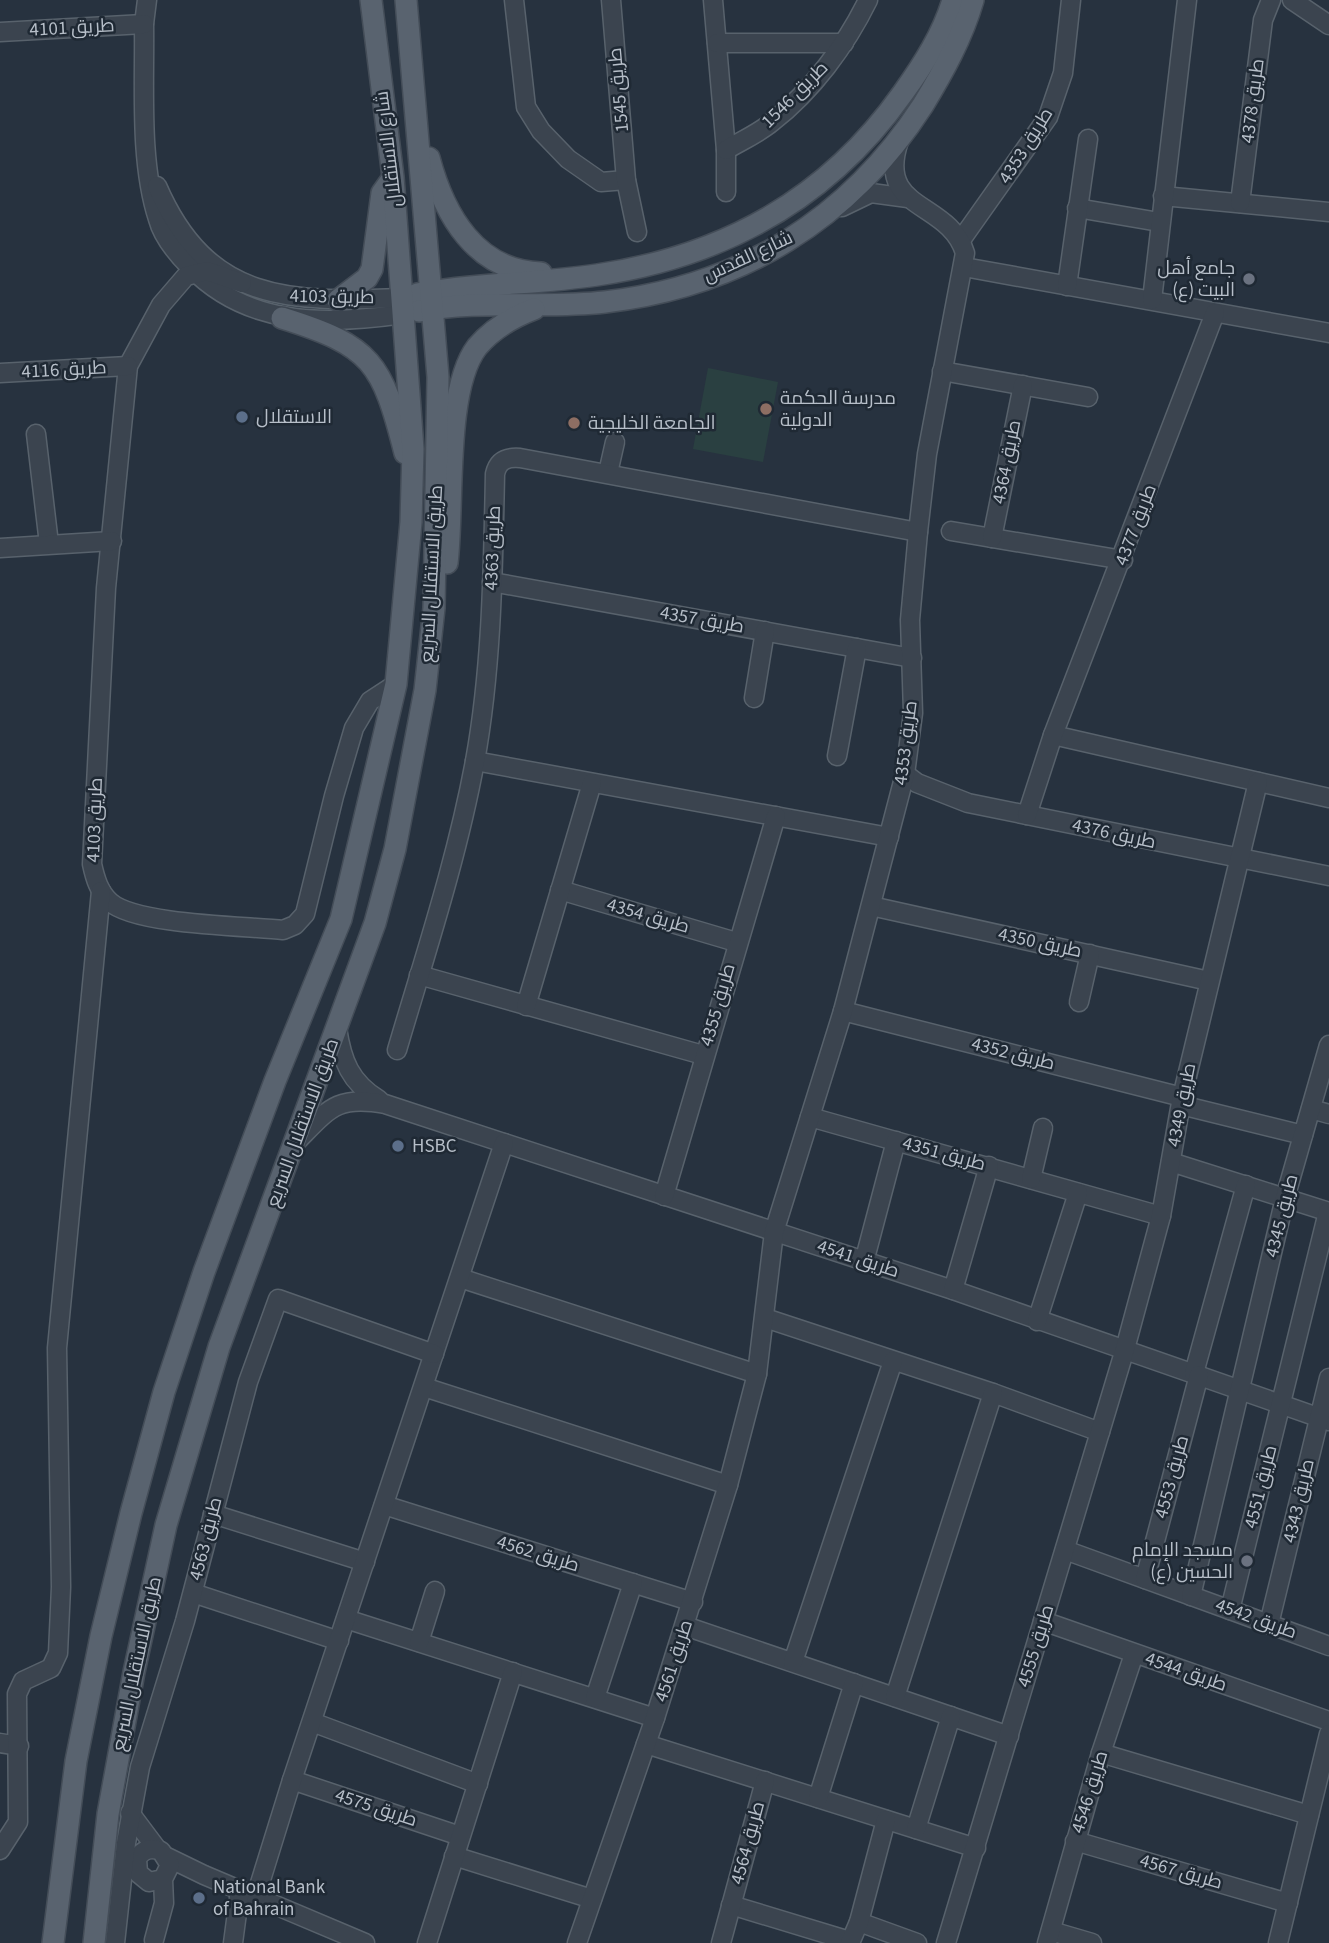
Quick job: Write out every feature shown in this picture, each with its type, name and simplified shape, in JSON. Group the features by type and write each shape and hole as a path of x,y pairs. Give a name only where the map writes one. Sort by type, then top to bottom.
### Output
{"main road":[{"name":"شارع الاستقلال","path":"371,0 393,177 403,306"},
{"name":"شارع الاستقلال","path":"406,0 430,300"},
{"name":"شارع القدس","path":"403,306 600,275 698,252 760,226 827,179 876,132 923,66 953,0"},
{"name":"شارع القدس","path":"430,300 547,304 605,302 694,283 771,251 822,220 863,182 900,141 941,77 967,20 973,0"},
{"path":"417,133 429,156 447,209 463,233 486,256 513,270 600,275"},
{"path":"338,300 367,278 372,269 382,193 393,177"},
{"name":"طريق الاستقلال السريع","path":"94,1943 108,1814 134,1672 166,1525 219,1347 375,923 396,849 425,690 434,608 439,415 430,300"},
{"path":"434,608 445,581 451,528 456,417 463,376 476,349 485,338 506,321 547,304"},
{"name":"طريق الاستقلال السريع","path":"53,1943 76,1761 101,1636 131,1513 164,1392 213,1249 341,919 396,684 413,482 412,417 403,306"},
{"path":"282,318 338,337 370,364 390,398 413,482"}],"street":[{"name":"طريق 4103","path":"147,0 144,24 148,162 158,222 175,252 195,273 234,301 282,318 323,321 403,306"},
{"path":"514,0 526,107 541,131 568,159 601,181 626,180"},
{"name":"طريق 1545","path":"611,0 626,180 637,232"},
{"path":"713,0 726,150 726,192"},
{"name":"طريق 1546","path":"726,150 772,123 810,84 844,43 868,0"},
{"name":"طريق 4353","path":"774,1232 843,1011 905,774 913,713 910,620 918,532 927,454 964,267 965,253 961,240 1048,117 1063,73 1072,0"},
{"path":"1152,300 1187,0"},
{"name":"طريق 4378","path":"1240,204 1263,20 1271,0"},
{"path":"1292,0 1329,25"},
{"name":"طريق 4101","path":"0,32 144,24"},
{"name":"طريق 1546","path":"717,43 844,43"},
{"path":"1067,286 1088,139"},
{"path":"900,141 893,171 895,183 908,198 946,224 961,240"},
{"name":"طريق 4103","path":"148,162 167,206 193,246 214,265 242,283 288,298 403,306"},
{"path":"822,220 871,193 908,198"},
{"path":"1163,196 1329,212"},
{"path":"1077,208 1159,222"},
{"name":"طريق 4103","path":"193,246 194,283 169,314 152,323 128,366 106,587 92,864 101,891 110,902 135,915 284,930 295,925 305,914 354,728 370,701 396,684"},
{"path":"964,267 1329,333"},
{"path":"195,273 207,271 242,283"},
{"name":"طريق 4377","path":"1027,816 1053,736 1215,313"},
{"name":"طريق 4116","path":"0,373 128,366"},
{"path":"942,371 1088,397"},
{"name":"طريق 4364","path":"992,538 1023,385"},
{"path":"36,434 49,544"},
{"path":"608,473 615,442"},
{"name":"طريق 4363","path":"397,1050 442,899 475,761 489,651 495,474 499,463 506,458 520,458 918,532"},
{"path":"950,531 1123,559"},
{"path":"0,548 112,541"},
{"name":"طريق 4357","path":"492,582 912,659"},
{"path":"754,698 765,631"},
{"path":"837,756 857,648"},
{"path":"1053,736 1329,798"},
{"path":"475,761 889,837"},
{"name":"طريق 4376","path":"905,774 917,783 968,803 1329,876"},
{"name":"طريق 4349","path":"1125,1349 1161,1216 1181,1101 1258,782"},
{"path":"526,1006 592,783"},
{"name":"طريق 4355","path":"664,1196 736,942 776,816"},
{"name":"طريق 4354","path":"559,890 736,942"},
{"path":"0,1850 18,1822 17,1694 23,1681 37,1677 51,1668 58,1653 61,1587 57,1348 101,891"},
{"name":"طريق 4350","path":"871,906 1209,981"},
{"path":"1079,1002 1090,954"},
{"path":"419,975 703,1055"},
{"name":"طريق 4352","path":"843,1011 1303,1135"},
{"path":"337,1028 341,1054 352,1077 385,1104"},
{"name":"طريق 4345","path":"1241,1390 1285,1198 1329,1045"},
{"path":"295,1143 329,1110 348,1100 385,1104"},
{"name":"طريق 4541","path":"385,1104 953,1290 1324,1419"},
{"path":"1311,1109 1329,1114"},
{"name":"طريق 4351","path":"810,1117 1161,1216"},
{"path":"1031,1179 1043,1128"},
{"path":"864,1262 896,1141"},
{"path":"233,1943 248,1893 312,1722 504,1143"},
{"path":"1171,1162 1329,1212 1282,1404"},
{"path":"953,1290 989,1166"},
{"name":"طريق 4553","path":"1145,1579 1246,1185"},
{"path":"1037,1321 1078,1193"},
{"name":"طريق 4561","path":"577,1943 655,1718 728,1485 757,1374 774,1232"},
{"path":"460,1278 757,1374"},
{"name":"طريق 4563","path":"115,1943 130,1813 145,1748 193,1593 248,1382 278,1299 435,1354"},
{"path":"765,1318 993,1393 1100,1432"},
{"name":"طريق 4555","path":"946,1943 1125,1349"},
{"path":"793,1662 893,1361"},
{"name":"طريق 4343","path":"1269,1624 1324,1419 1329,1378"},
{"path":"424,1387 728,1485"},
{"path":"1191,1596 1241,1390"},
{"path":"895,1697 993,1393"},
{"name":"طريق 4551","path":"1230,1610 1282,1404"},
{"name":"طريق 4562","path":"384,1506 692,1602"},
{"path":"213,1514 365,1562"},
{"name":"طريق 4542","path":"1065,1550 1329,1646"},
{"path":"596,1698 632,1583"},
{"path":"419,1642 435,1591"},
{"path":"193,1593 339,1642"},
{"path":"346,1619 655,1718"},
{"name":"طريق 4544","path":"1044,1621 1329,1721"},
{"path":"685,1626 1009,1736"},
{"name":"طريق 4546","path":"1092,1943 1049,1937 1101,1753 1134,1654"},
{"path":"427,1943 513,1672"},
{"path":"818,1798 854,1683"},
{"path":"916,1829 951,1716"},
{"path":"312,1722 478,1784"},
{"path":"1278,1943 1329,1734"},
{"path":"0,1742 19,1745"},
{"name":"طريق 4564","path":"646,1744 976,1848"},
{"path":"1101,1753 1309,1815"},
{"name":"طريق 4575","path":"292,1780 460,1836"},
{"name":"طريق 4564","path":"720,1943 765,1781"},
{"path":"130,1813 158,1870 164,1903 154,1941"},
{"name":"طريق 4564","path":"731,1905 850,1942 859,1922 887,1820"},
{"name":"طريق 4567","path":"1075,1841 1287,1903"},
{"path":"454,1856 593,1899"},
{"path":"118,1909 131,1888 158,1870 186,1872 204,1875 365,1943"},
{"path":"859,1922 917,1943"}],"green space":[{"path":"708,368 778,382 763,462 693,449"}],"place":[{"name":"جامع أهل البيت (ع)","path":"1249,279"},
{"name":"مدرسة الحكمة الدولية","path":"766,409"},
{"name":"الاستقلال","path":"242,417"},
{"name":"الجامعة الخليجية","path":"574,423"},
{"name":"HSBC","path":"398,1146"},
{"name":"مسجد الإمام الحسين (ع)","path":"1247,1561"},
{"name":"National Bank of Bahrain","path":"199,1898"}]}
